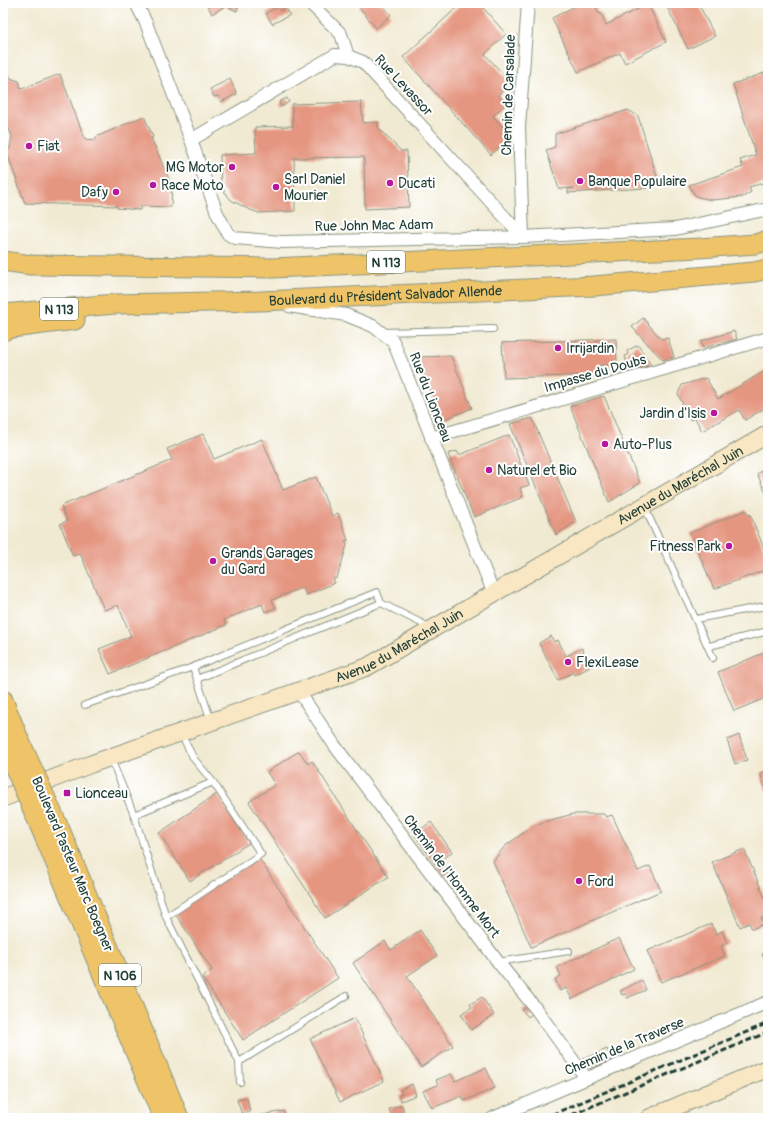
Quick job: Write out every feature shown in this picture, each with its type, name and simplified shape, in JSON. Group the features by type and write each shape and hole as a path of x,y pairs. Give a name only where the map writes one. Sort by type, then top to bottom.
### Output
{"main road":[{"name":"N 113","path":"3,261 31,265 272,268 699,248 756,244 768,240"},
{"name":"Boulevard du Président Salvador Allende","path":"3,314 115,304 261,301 594,286 754,272 768,269"},
{"path":"3,331 12,328 78,320 115,304"},
{"name":"Boulevard Pasteur Marc Boegner","path":"3,700 9,741 53,835 179,1118"},
{"name":"Boulevard Pasteur Marc Boegner","path":"53,835 163,1118"}],"street":[{"name":"Rue John Mac Adam","path":"136,3 146,23 217,213 228,234 235,238 282,242 523,237 675,229 768,209"},
{"path":"191,140 335,56 348,56 341,34 310,3"},
{"name":"Chemin de Carsalade","path":"523,237 519,126 528,3"},
{"name":"Rue Levassor","path":"348,56 363,62 523,237"},
{"name":"Rue du Lionceau","path":"261,301 346,315 373,326 393,340 494,594"},
{"name":"Impasse du Doubs","path":"431,438 768,338"},
{"name":"Avenue du Maréchal Juin","path":"3,798 180,732 367,667 768,434"},
{"name":"Chemin de l'Homme Mort","path":"298,690 340,752 498,962 536,1009 586,1078"},
{"name":"Chemin de la Traverse","path":"493,1118 768,1002"},
{"path":"653,1117 768,1068"}],"lane":[{"path":"381,332 494,330"},
{"path":"645,506 713,658"},
{"path":"84,705 193,667 378,592 381,603 432,629"},
{"path":"197,679 381,603"},
{"path":"696,619 766,606 768,617"},
{"path":"708,646 768,631"},
{"path":"193,667 212,721"},
{"path":"166,917 261,854 213,782 194,759 180,732"},
{"path":"111,757 134,815 166,917 240,1062 240,1082"},
{"path":"134,815 213,782"},
{"path":"498,962 569,950"},
{"path":"240,1062 346,996"}],"building":[{"path":"206,3 247,3 238,7 237,11 225,6 212,14"},
{"path":"364,3 381,3 391,15 376,28 359,7"},
{"path":"462,3 479,3 506,34 485,54 511,83 498,95 506,104 493,116 511,137 491,155 403,57"},
{"path":"581,3 594,3 599,14 601,13 606,25 648,4 666,42 625,63 620,53 578,72 552,18"},
{"path":"665,3 698,3 715,36 688,49"},
{"path":"278,7 280,11 286,8 290,15 272,24 266,13"},
{"path":"3,58 10,78 19,81 21,89 60,74 85,139 96,140 96,137 144,116 153,137 151,138 172,186 171,207 141,206 140,210 117,208 117,206 25,203 7,153 10,148 12,136 8,126 3,120"},
{"path":"767,72 768,193 763,183 749,187 751,192 743,197 712,200 698,197 694,194 689,185 743,167 740,160 756,155 733,84"},
{"path":"230,79 237,94 221,102 218,96 214,97 210,89"},
{"path":"287,98 289,102 281,107 279,102"},
{"path":"361,102 363,123 378,122 378,128 401,151 407,151 409,207 365,209 364,157 294,158 295,211 259,213 231,200 221,187 220,155 256,153 255,127 293,126 292,104"},
{"path":"628,110 638,116 659,183 646,184 647,188 568,193 568,189 574,188 559,189 546,150 555,147 555,134"},
{"path":"643,318 661,339 668,338 674,357 663,360 632,327"},
{"path":"734,331 737,339 703,348 701,341"},
{"path":"616,339 617,365 600,365 600,375 504,378 502,343"},
{"path":"638,345 651,365 629,371 625,356 628,354 627,351"},
{"path":"451,356 472,408 443,420 416,357"},
{"path":"768,369 768,406 745,420 739,410 702,431 695,418 690,420 678,394 682,385 706,378 718,399"},
{"name":"Auto-Plus","path":"604,396 640,483 609,502 570,406"},
{"path":"532,418 576,522 556,535 510,424"},
{"name":"Grands Garages du Gard","path":"203,434 214,459 262,439 283,490 316,477 332,516 338,513 348,540 345,541 347,545 337,578 333,579 335,583 306,595 303,587 272,600 276,608 265,612 262,604 224,620 226,625 110,674 99,649 131,636 118,605 104,610 80,553 73,556 60,524 67,521 61,506 172,460 167,449"},
{"name":"Naturel et Bio","path":"509,435 529,485 520,488 523,497 474,517 448,454 457,451 459,455"},
{"path":"768,466 768,497 757,474"},
{"name":"Fitness Park","path":"746,510 748,515 750,514 768,558 768,569 714,589 690,533"},
{"name":"FlexiLease","path":"551,636 554,642 558,640 566,656 582,648 590,667 575,675 574,672 558,680 539,643"},
{"path":"768,651 768,697 734,711 718,672"},
{"path":"739,735 747,760 735,764 727,740"},
{"path":"299,751 308,764 312,761 388,877 325,918 249,802 275,785 267,772"},
{"path":"768,771 768,796 760,773"},
{"path":"217,794 249,843 190,881 159,833"},
{"name":"Ford","path":"573,814 604,814 606,817 612,815 638,871 650,866 661,891 531,947 493,861 505,846 529,829 543,822"},
{"path":"431,822 452,852 441,861 449,872 444,876 414,834"},
{"path":"744,849 768,905 768,915 761,918 764,924 752,929 749,923 740,927 712,862"},
{"path":"258,857 338,978 243,1040 202,977 212,970 174,912"},
{"path":"711,924 716,934 722,931 727,943 721,946 725,956 661,982 647,951"},
{"path":"420,930 437,956 407,976 453,1046 421,1067 353,963 385,941 391,950"},
{"path":"619,938 634,969 572,999 566,988 560,991 555,979 561,976 557,967"},
{"path":"768,951 768,968 762,954"},
{"path":"642,980 646,990 627,998 626,994 622,995 620,991"},
{"path":"482,997 494,1015 471,1030 461,1014 472,1007 470,1004"},
{"path":"526,1007 532,1014 528,1017 522,1010"},
{"path":"355,1018 384,1081 340,1102 310,1039"},
{"path":"607,1049 612,1060 590,1069 583,1059"},
{"path":"486,1068 495,1088 464,1101 462,1096 432,1108 423,1091 438,1085 436,1080 451,1074 455,1081"},
{"path":"412,1084 416,1095 401,1101 399,1095 402,1094 400,1090"},
{"path":"247,1098 250,1112 242,1114 237,1100"},
{"path":"402,1105 406,1118 392,1118 389,1109"},
{"path":"284,1111 285,1118 263,1118 262,1115"}],"railway":[{"path":"544,1118 768,1023"},
{"path":"564,1118 768,1032"}],"place":[{"name":"Fiat","path":"29,146"},
{"name":"MG Motor","path":"232,167"},
{"name":"Banque Populaire","path":"580,181"},
{"name":"Ducati","path":"390,183"},
{"name":"Race Moto","path":"153,185"},
{"name":"Sarl Daniel Mourier","path":"276,187"},
{"name":"Dafy","path":"116,192"},
{"name":"Irrijardin","path":"558,348"},
{"name":"Jardin d'Isis","path":"714,413"},
{"name":"Auto-Plus","path":"605,444"},
{"name":"Naturel et Bio","path":"489,470"},
{"name":"Fitness Park","path":"729,546"},
{"name":"Grands Garages du Gard","path":"213,561"},
{"name":"FlexiLease","path":"568,662"},
{"name":"Lionceau","path":"67,793"},
{"name":"Ford","path":"579,881"}]}
